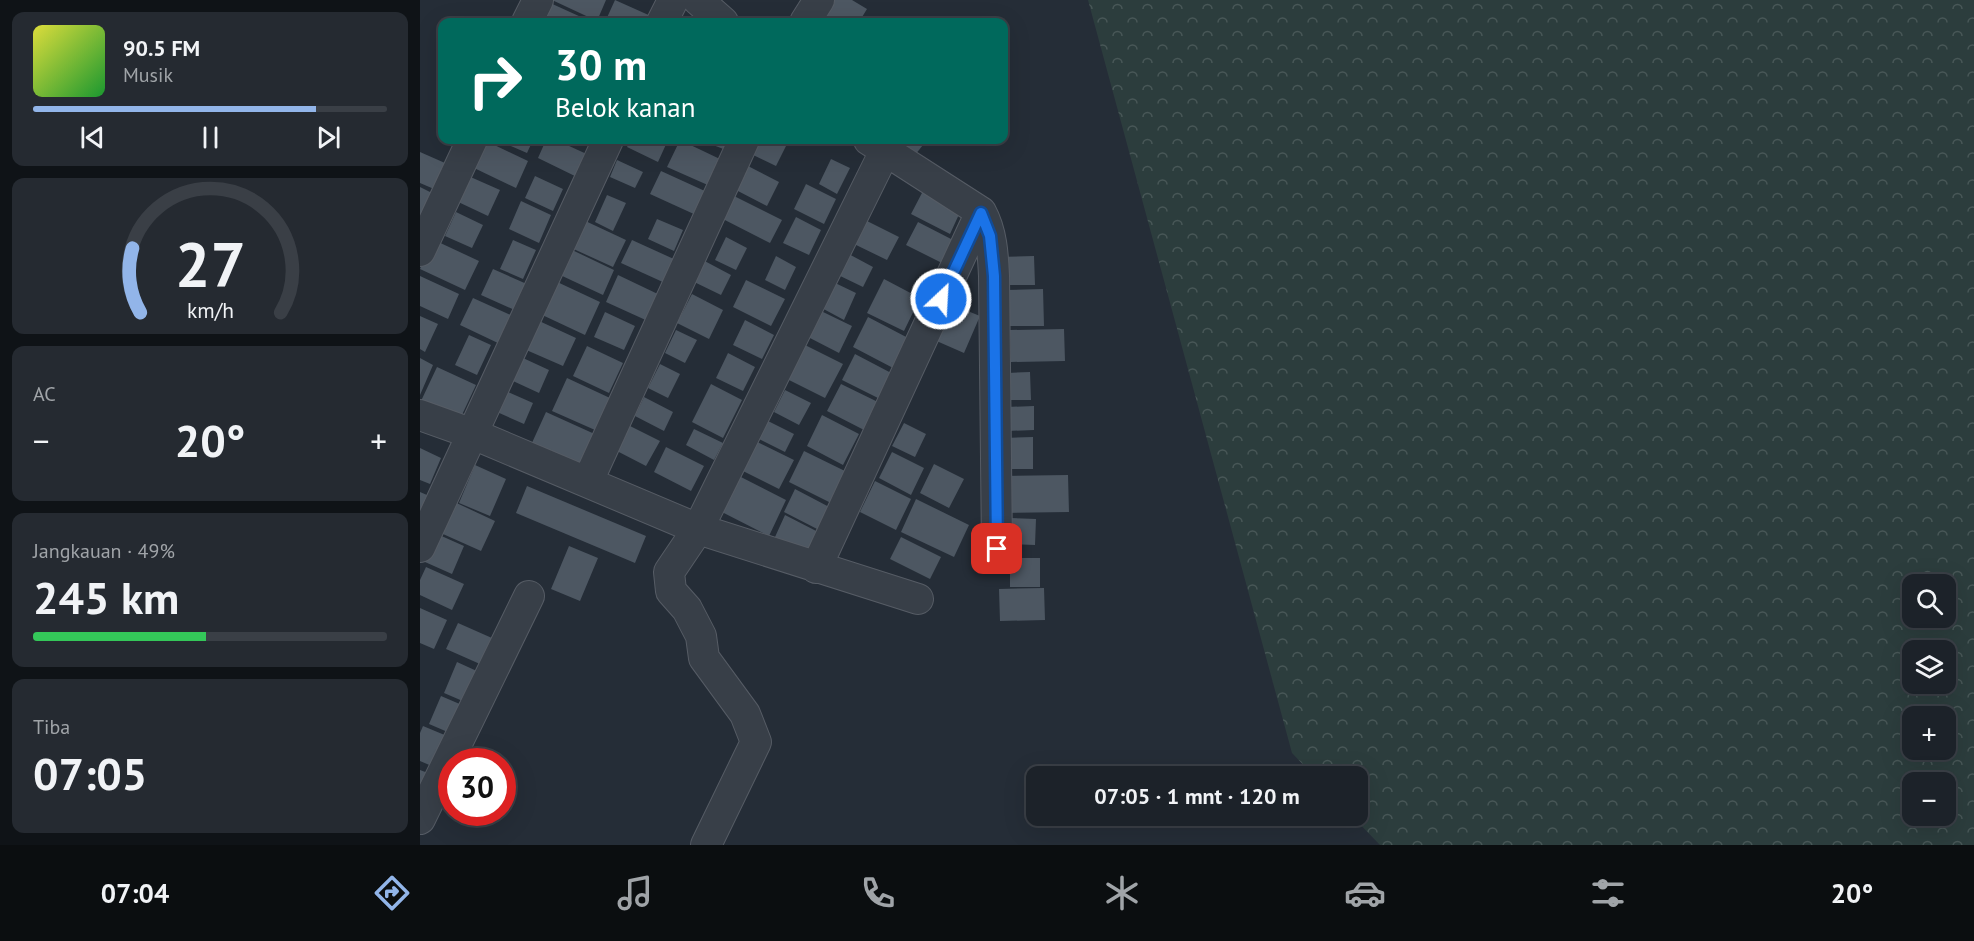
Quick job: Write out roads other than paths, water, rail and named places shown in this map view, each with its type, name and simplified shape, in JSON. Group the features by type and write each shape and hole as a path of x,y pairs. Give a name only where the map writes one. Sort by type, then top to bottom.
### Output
{"street":[{"path":"529,18 538,0"},
{"path":"664,18 673,0"},
{"path":"698,0 718,18"},
{"path":"808,18 819,0"},
{"path":"420,251 470,144"},
{"path":"420,547 606,144"},
{"path":"588,482 742,144"},
{"path":"706,845 756,741 745,714 704,658 700,636 687,609 671,591 669,572 698,529 877,145 981,213 990,236 994,276 997,549"},
{"path":"816,568 981,213"},
{"path":"420,415 473,434 698,529 918,599"},
{"path":"420,819 529,596"}]}
